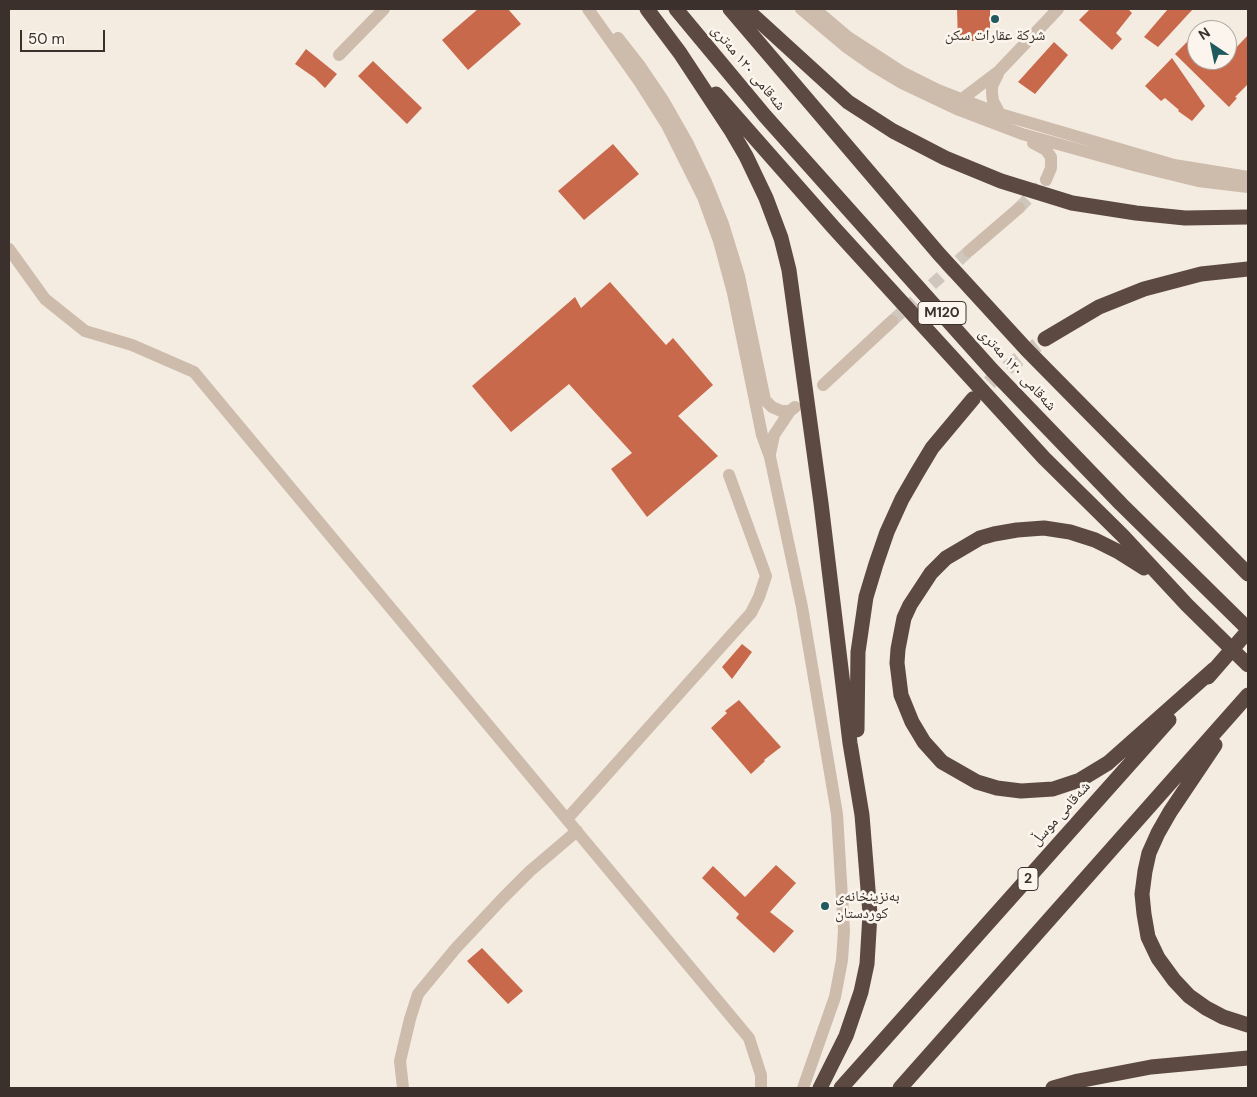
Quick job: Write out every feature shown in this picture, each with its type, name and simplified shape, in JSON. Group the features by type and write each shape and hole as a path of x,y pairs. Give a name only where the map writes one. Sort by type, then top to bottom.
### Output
{"highway":[{"path":"646,9 680,53 828,221 1044,458 1123,536 1187,605 1248,665"},
{"name":"شەقامی ١٢٠ مەتری","path":"676,9 766,116 992,370 1121,504 1248,630"},
{"name":"شەقامی ١٢٠ مەتری","path":"730,9 939,254 989,309 1248,574"},
{"path":"746,9 848,102 894,131 945,158 1001,181 1072,203 1185,218 1248,217"},
{"path":"680,53 746,156 766,198 781,238 789,270 815,454 850,743 862,815"},
{"path":"1045,339 1099,307 1144,289 1201,274 1248,269"},
{"path":"820,1088 846,1036 868,964 870,914 862,815 856,675 861,627 871,580 887,532 902,499 932,448 973,399"},
{"path":"1187,605 1140,565 1112,548 1086,537 1044,528 1005,531 980,538 946,558 931,573 910,604 904,618 897,662 901,695 905,708 917,732 933,752 942,762 964,776 996,788 1021,792 1052,789 1080,780 1108,763 1214,669"},
{"name":"شەقامی موسڵ","path":"841,1088 1248,630"},
{"path":"1247,696 1158,833 1149,853 1142,894 1148,937 1158,958 1174,980 1189,996 1206,1008 1224,1017 1248,1025"},
{"path":"900,1088 1247,696"},
{"path":"1053,1088 1078,1080 1151,1067 1248,1058"}],"street":[{"path":"338,55 384,9"},
{"path":"588,9 655,105 703,197 720,241 762,435 770,457 802,606 838,814 843,904 842,960 835,997 803,1088"},
{"path":"596,9 640,66 663,100 694,156 714,201 736,263 765,400 772,407 781,411 793,409 774,435 770,457"},
{"path":"801,9 845,46 902,83 959,110 1022,134 1168,174 1198,181 1248,187"},
{"path":"815,9 848,37 872,54 938,90 1000,114 1174,166 1248,177"},
{"path":"962,99 999,71 1058,9"},
{"path":"999,71 995,78 992,93 996,108 1000,114"},
{"path":"1022,134 1028,141 1044,148 1050,154 1052,164 1046,180"},
{"path":"969,251 1020,208"},
{"path":"9,249 45,299 85,331 132,345 194,372 749,1038 761,1075 761,1088"},
{"path":"823,385 892,320"},
{"path":"567,819 751,612 759,597 766,576 729,475"},
{"path":"402,1088 400,1061 418,994 456,948 503,898 530,871 577,831"}],"building":[{"path":"478,9 508,9 521,24 468,70 442,40"},
{"path":"957,9 990,9 990,41 958,41"},
{"path":"1090,9 1128,9 1132,13 1116,33 1122,39 1112,50 1079,20"},
{"path":"1168,9 1193,9 1158,47 1144,37"},
{"path":"1248,35 1248,84 1235,97 1237,98 1229,107 1191,70 1237,70 1237,47"},
{"path":"1054,42 1068,55 1035,94 1018,82"},
{"path":"1187,42 1187,66 1175,54"},
{"path":"306,49 337,74 325,88 315,78 295,64"},
{"path":"1172,58 1205,106 1192,121 1165,98 1161,101 1145,86"},
{"path":"373,61 422,108 407,124 358,76"},
{"path":"613,144 639,174 584,220 558,191"},
{"path":"610,282 666,345 673,338 713,385 678,416 718,456 647,517 611,469 632,453 569,384 511,432 472,386 575,297 581,308"},
{"path":"742,644 752,652 732,679 722,667"},
{"path":"739,700 781,747 764,760 751,774 711,728 727,713 725,711"},
{"path":"776,865 796,883 770,912 794,931 774,953 736,918 739,914 702,878 713,866 745,897"},
{"path":"482,948 523,991 508,1004 467,961"}],"tunnel":[{"path":"1019,208 1046,180"},
{"path":"892,321 969,251"},
{"path":"973,399 994,378 1045,339"}],"place":[{"name":"شركة عقارات سكن","path":"995,19"},
{"name":"بەنزینخانەی کوردستان","path":"825,906"}]}
